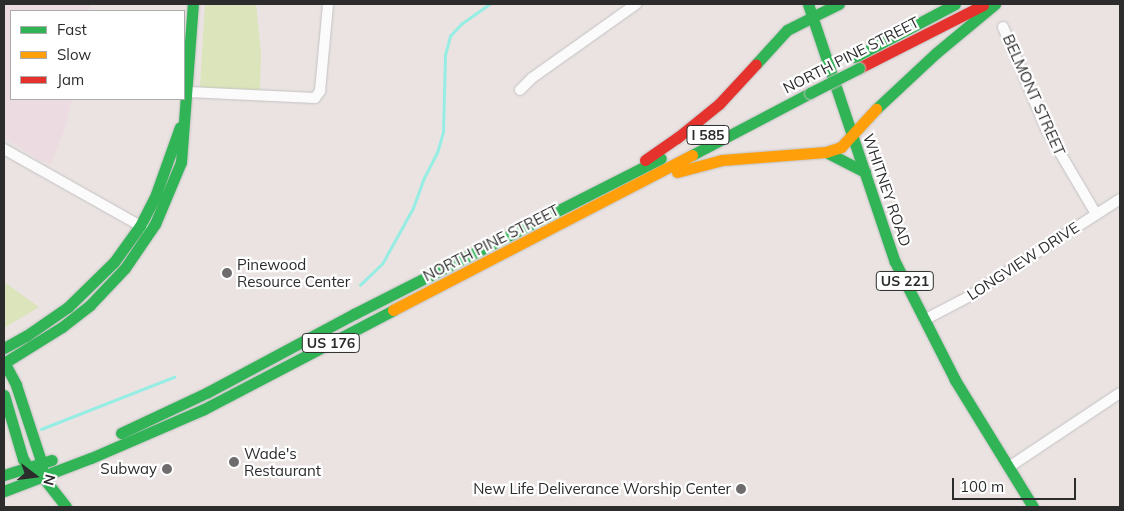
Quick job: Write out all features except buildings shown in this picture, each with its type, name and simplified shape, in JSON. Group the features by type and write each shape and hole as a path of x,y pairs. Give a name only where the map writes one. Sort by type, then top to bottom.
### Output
{"main road":[{"path":"4,348 26,336 68,307 114,262 140,226 156,194 183,120 188,92 194,4"},
{"name":"WHITNEY ROAD","path":"808,4 896,262 968,403 1033,507"},
{"path":"607,185 699,121 737,86 787,30 839,4"},
{"name":"NORTH PINE STREET","path":"4,475 42,464 102,442 208,392 356,313 607,185 809,87 857,62 955,4"},
{"name":"NORTH PINE STREET","path":"857,62 985,4"},
{"path":"613,197 682,170 722,160 826,152 841,147 865,119 936,53 995,4"},
{"name":"NORTH PINE STREET","path":"4,491 129,442 204,409 613,197 809,87"},
{"path":"42,476 42,464 34,445 16,385 4,362 62,327 90,305 126,268 150,232 167,199 181,162 184,137 183,120"},
{"path":"826,152 864,172"},
{"path":"4,395 20,450 28,468 31,472 42,476 66,507"}],"street":[{"path":"188,92 315,98 320,90 328,4"},
{"path":"520,90 532,78 636,4"},
{"name":"BELMONT STREET","path":"1003,27 1046,129 1096,214"},
{"path":"4,149 150,232"},
{"name":"LONGVIEW DRIVE","path":"924,320 968,297 1120,200"},
{"path":"1009,467 1120,394"}],"shaded area":[{"path":"4,4 91,4 89,10 10,10 10,100 72,100 67,123 51,164 41,161 4,138"}],"green space":[{"path":"205,4 256,4 261,53 260,92 200,87"},
{"path":"4,282 39,307 4,328"}],"waterway":[{"path":"360,285 382,264 413,208 424,178 437,153 443,132 445,55 450,36 461,24 490,4"},
{"path":"41,429 174,377"}],"traffic: fast":[{"path":"4,363 62,327 90,305 125,268 155,224 181,162 193,4"},
{"path":"808,4 895,262 955,380 1033,507"},
{"path":"812,17 839,4"},
{"path":"855,57 955,4"},
{"path":"876,109 936,53 995,4"},
{"path":"756,64 787,30 812,17"},
{"path":"810,93 859,68"},
{"path":"692,155 810,93"},
{"path":"4,348 26,336 68,307 114,262 140,226 156,194 180,127"},
{"path":"826,152 865,172"},
{"path":"121,433 208,392 354,314 661,158"},
{"path":"4,491 91,458 204,409 393,310"},
{"path":"4,362 16,385 42,464 42,473"},
{"path":"4,395 23,459 31,472 35,473"},
{"path":"4,475 52,460"},
{"path":"42,476 66,507"}],"traffic: slow":[{"path":"677,172 722,160 826,152 841,147 876,109"},
{"path":"393,310 692,155"}],"traffic: jam":[{"path":"859,68 983,5"},
{"path":"645,160 677,138 719,104 756,64"}],"place":[{"name":"Pinewood Resource Center","path":"227,273"},
{"name":"Wade's Restaurant","path":"234,462"},
{"name":"Subway","path":"167,469"},
{"name":"New Life Deliverance Worship Center","path":"741,489"}]}
